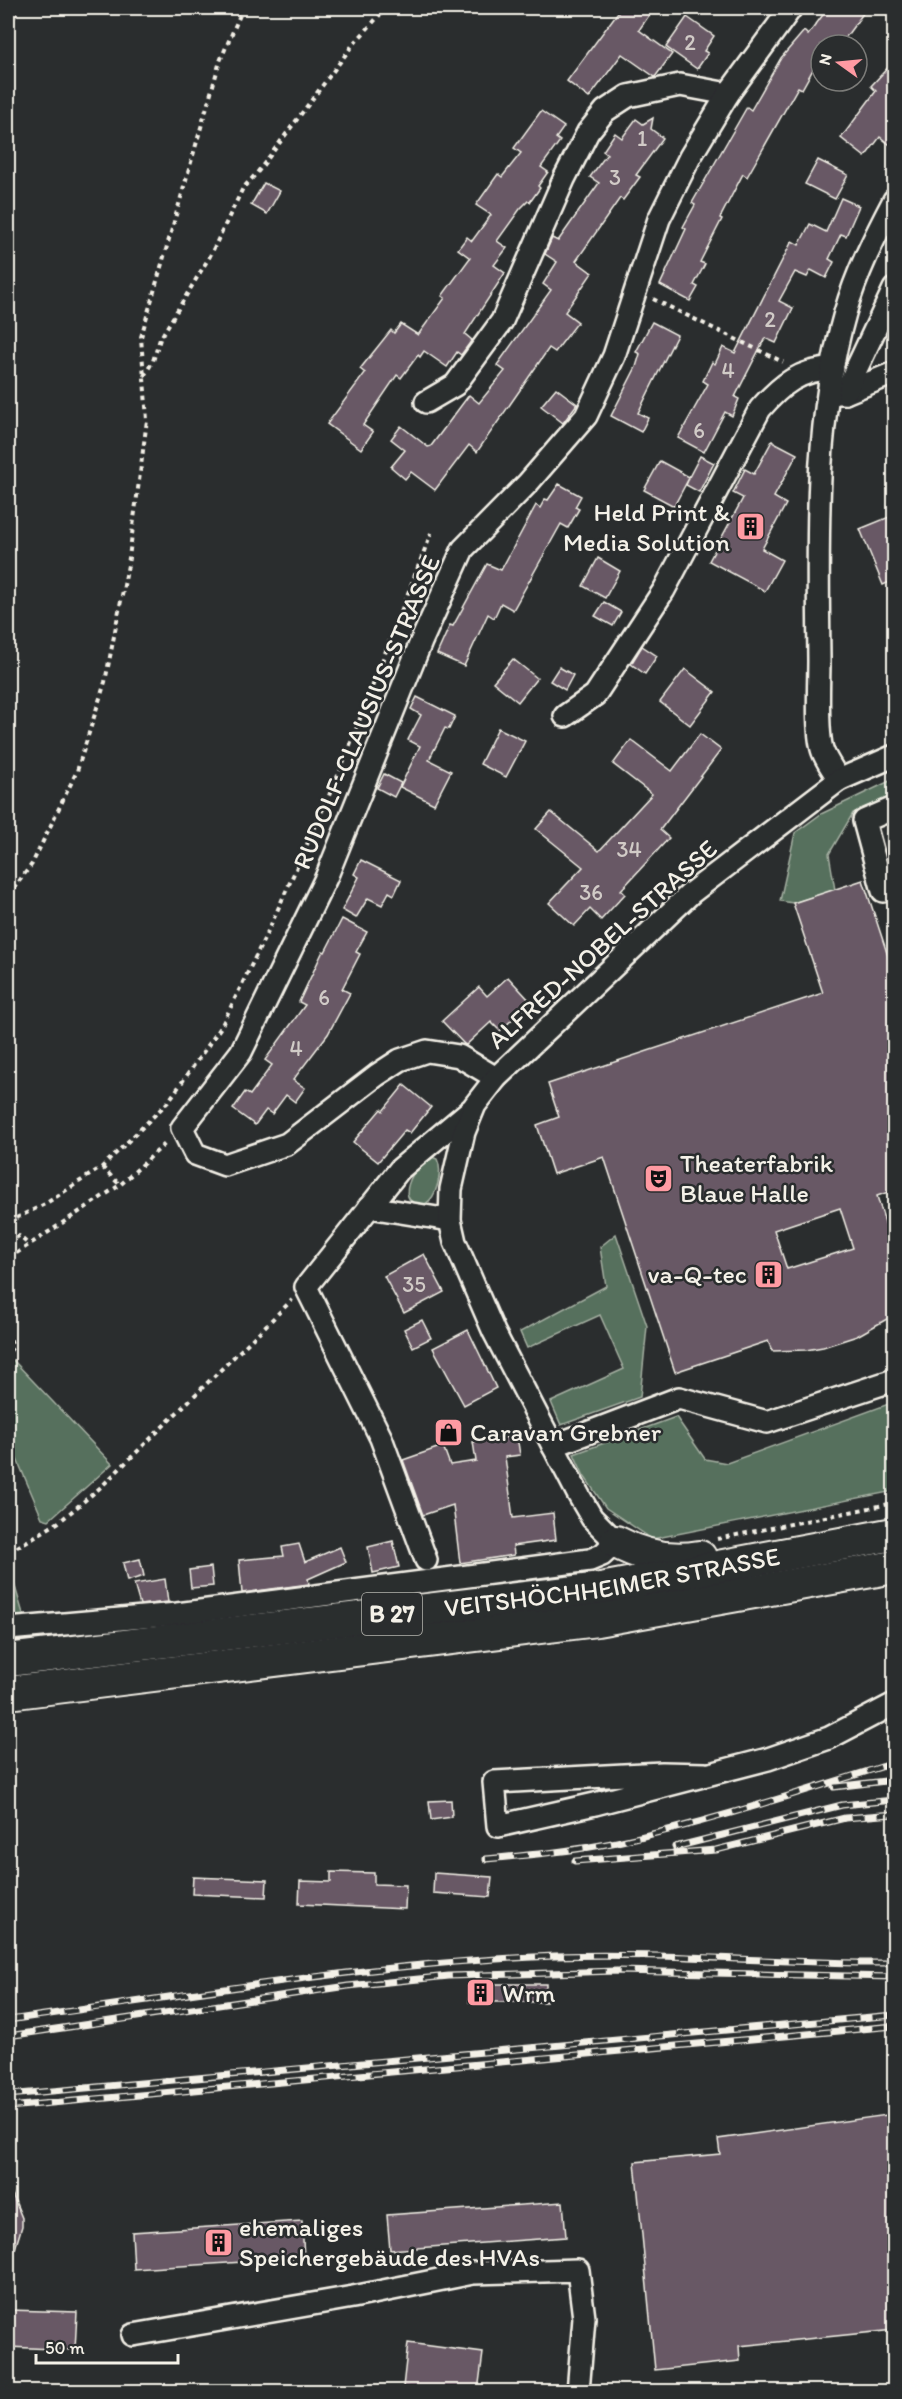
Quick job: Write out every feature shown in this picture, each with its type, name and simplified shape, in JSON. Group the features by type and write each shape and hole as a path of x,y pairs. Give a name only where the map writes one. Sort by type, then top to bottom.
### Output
{"highway":[{"name":"VEITSHÖCHHEIMER STRASSE","path":"8,1660 601,1589 894,1534"},
{"path":"616,1542 641,1554 662,1558 689,1559 755,1546 774,1557"},
{"name":"VEITSHÖCHHEIMER STRASSE","path":"8,1693 597,1620 894,1567"}],"street":[{"name":"RUDOLF-CLAUSIUS-STRASSE","path":"182,1128 241,1052 321,888 421,642 464,549 528,483 586,416 614,356 659,219 690,157 728,94 791,8"},
{"path":"426,402 455,385 502,321 564,178 588,132 605,111 628,96 680,85 728,94"},
{"path":"837,393 833,369 845,311 875,236 894,200"},
{"path":"839,780 822,751 820,716 818,564 823,443 837,393 894,289"},
{"path":"565,716 595,695 664,590 760,409 778,388 801,374 819,369 833,369"},
{"path":"837,393 894,373"},
{"name":"ALFRED-NOBEL-STRASSE","path":"616,1542 592,1518 553,1446 494,1332 455,1242 450,1220 451,1189 465,1132 476,1106 496,1078 691,893 839,780 894,756"},
{"path":"894,808 864,821 883,891 894,888"},
{"path":"182,1128 195,1154 225,1166 287,1144 377,1075 400,1060 427,1051 459,1056 496,1078"},
{"name":"ALFRED-NOBEL-STRASSE","path":"306,1287 400,1169 476,1106"},
{"path":"369,1207 450,1220"},
{"path":"306,1287 381,1438 426,1560"},
{"path":"553,1446 679,1398 767,1422 894,1380"},
{"name":"VEITSHÖCHHEIMER STRASSE","path":"8,1629 177,1614 590,1560 602,1555 616,1542"},
{"path":"705,1774 662,1773 494,1782 498,1826 595,1804 768,1759 829,1738 894,1704"},
{"path":"133,2335 353,2297 473,2273 578,2270 584,2318 578,2391"}],"path":[{"path":"8,44 16,8"},
{"path":"8,896 32,864 77,771 105,682 128,565 147,420 141,338 220,61 243,8"},
{"path":"144,376 153,361 160,339 210,256 243,188 352,46 386,8"},
{"path":"635,290 792,366 801,374"},
{"path":"8,1222 45,1204 102,1167 168,1102 221,1027 269,929 340,771 431,533"},
{"path":"9,1258 120,1185 182,1128"},
{"path":"102,1167 120,1185"},
{"path":"8,1243 19,1236 28,1245"},
{"path":"9,1552 59,1522 101,1487 306,1287"},
{"path":"8,1331 13,1347 8,1353"},
{"path":"712,1540 894,1503"}],"green space":[{"path":"894,779 894,795 853,813 829,854 835,890 793,903 780,901 795,833 821,814"},
{"path":"432,1157 437,1159 439,1164 436,1190 425,1204 415,1203 409,1199 407,1192 412,1175 418,1167"},
{"path":"616,1234 647,1326 640,1397 561,1425 551,1402 624,1369 600,1315 527,1348 520,1332 606,1286 600,1247"},
{"path":"13,1360 112,1464 49,1520 42,1518 8,1438 8,1364"},
{"path":"894,1402 894,1491 652,1539 606,1508 584,1476 574,1454 676,1417 705,1459 727,1463"},
{"path":"8,1563 24,1617 8,1619"}],"building":[{"path":"621,8 641,8 650,14 639,30 672,54 655,77 622,54 589,98 567,81"},
{"path":"828,8 867,8 849,33 809,33"},
{"path":"687,17 714,36 704,51 708,53 697,69 666,47"},
{"path":"804,31 808,35 809,76 802,89 798,87 747,177 743,174 700,262 705,264 694,285 698,287 690,301 660,285 686,229 683,227 695,205 692,203 747,107 751,110 781,58"},
{"path":"894,61 894,148 880,137 865,157 841,138 876,91 871,86"},
{"path":"541,111 564,127 556,138 560,141 541,167 548,172 538,186 540,188 530,202 528,201 520,209 497,241 507,248 494,265 505,273 465,334 472,340 461,355 457,352 447,367 424,351 420,357 418,355 401,378 397,375 363,425 373,432 361,449 327,424 365,373 360,369 391,330 394,333 401,324 418,335 445,298 442,296 470,258 458,249 467,237 472,241 491,215 476,205 498,174 502,177 521,153 514,148"},
{"path":"653,118 651,129 663,138 636,175 640,177 623,200 620,198 576,261 592,273 565,312 578,322 555,352 549,348 477,452 469,445 435,490 411,472 405,479 391,467 405,450 391,439 401,426 428,447 431,446 469,395 479,403 505,371 497,365 551,290 543,284 557,262 545,254 552,238 558,241 599,183 590,177 607,154 603,151 615,133 622,138 636,119 643,124"},
{"path":"818,160 848,175 835,199 805,184"},
{"path":"264,183 280,191 267,214 251,205"},
{"path":"841,198 859,206 846,236 841,234 829,259 834,262 826,278 811,270 807,277 795,272 779,301 793,308 776,343 765,338 735,397 739,399 732,416 725,412 704,452 678,438 708,384 703,381 712,362 715,364 723,347 735,353 792,241 799,245 810,224 826,232"},
{"path":"652,322 677,335 638,413 648,418 641,432 611,416 636,367 640,354 636,352"},
{"path":"556,388 577,404 563,423 541,406"},
{"name":"Held Print & Media Solution","path":"772,441 797,454 774,497 786,504 762,549 782,560 765,591 709,561 743,498 733,493 745,469 754,474"},
{"path":"700,456 714,463 699,492 686,485 689,478 674,506 644,490 660,461 689,477"},
{"path":"559,484 581,496 575,507 579,509 568,528 561,524 513,610 501,603 494,618 488,614 464,666 437,654 450,625 453,626 487,564 501,570 536,505 540,508"},
{"path":"894,515 894,580 883,585 860,529"},
{"path":"598,558 620,571 605,598 583,586"},
{"path":"604,602 621,612 613,626 595,616"},
{"path":"642,646 657,656 645,674 631,664"},
{"path":"513,659 537,678 518,702 493,682"},
{"path":"559,667 573,675 565,690 550,681"},
{"path":"685,669 715,692 690,725 660,702"},
{"path":"417,697 455,716 449,729 445,728 429,760 451,771 434,804 400,787 420,746 408,740 421,715 411,709"},
{"path":"498,728 525,741 506,777 480,764"},
{"path":"700,734 721,750 660,830 669,838 621,890 625,894 601,920 590,909 574,926 549,903 583,867 536,829 551,812 599,851 652,794 613,764 631,740 672,771"},
{"path":"384,774 401,783 394,797 377,788"},
{"path":"361,860 401,880 394,895 389,892 382,905 368,898 356,918 342,910 359,877 354,874"},
{"path":"863,880 892,968 894,968 894,1190 877,1196 894,1252 894,1315 857,1336 823,1347 772,1351 768,1341 675,1372 604,1157 553,1174 537,1125 559,1117 548,1084 823,993 793,903","holes":["840,1208 853,1248 787,1269 774,1230"]},
{"path":"342,919 367,932 356,952 360,954 342,989 350,993 328,1034 293,1080 305,1088 295,1102 286,1095 272,1114 266,1110 255,1125 233,1109 245,1092 250,1095 272,1065 265,1060 305,1005 299,1002 323,951 325,952"},
{"path":"508,977 531,1002 500,1031 491,1022 466,1045 464,1044 442,1021 479,987 487,996"},
{"path":"404,1085 431,1107 410,1133 405,1130 378,1162 353,1142"},
{"path":"424,1254 444,1292 404,1313 384,1276"},
{"path":"422,1320 431,1338 413,1347 404,1329"},
{"path":"468,1330 496,1388 464,1405 433,1348"},
{"path":"517,1436 520,1455 505,1457 513,1518 553,1513 556,1540 513,1546 514,1555 460,1563 453,1505 423,1515 403,1460 443,1446 450,1465 476,1461 473,1442"},
{"path":"393,1541 399,1567 373,1573 368,1547"},
{"path":"299,1544 305,1562 340,1547 346,1562 308,1579 309,1584 242,1593 239,1560 284,1556 282,1547"},
{"path":"140,1559 144,1576 127,1581 123,1563"},
{"path":"211,1567 213,1586 191,1588 189,1570"},
{"path":"165,1579 168,1602 140,1605 134,1584"},
{"path":"451,1800 452,1817 431,1820 429,1801"},
{"path":"331,1872 374,1873 374,1884 406,1885 405,1909 299,1904 300,1881 331,1882"},
{"path":"434,1873 492,1877 490,1897 433,1893"},
{"path":"193,1877 267,1880 266,1897 192,1894"},
{"path":"470,1984 546,1984 546,2002 469,2002"},
{"path":"894,2114 894,2330 739,2346 740,2361 655,2370 635,2162 720,2154 718,2139"},
{"path":"8,2184 22,2218 22,2226 11,2262 8,2262"},
{"name":"ehemaliges Speichergebäude des HVAs","path":"563,2202 566,2237 390,2250 387,2215"},
{"name":"ehemaliges Speichergebäude des HVAs","path":"302,2221 304,2258 134,2269 132,2232"},
{"path":"8,2310 77,2312 75,2350 8,2347"},
{"path":"408,2343 483,2353 478,2391 440,2391 403,2387"}],"railway":[{"path":"486,1859 585,1848 652,1834 757,1806 894,1763"},
{"path":"834,1787 894,1780"},
{"path":"675,1847 842,1805 894,1800"},
{"path":"575,1861 716,1850 845,1818 894,1814"},
{"path":"8,2020 281,1981 418,1965 486,1960 597,1955 894,1963"},
{"path":"8,2036 348,1986 449,1976 617,1971 894,1977"},
{"path":"8,2095 894,2015"},
{"path":"8,2107 894,2026"}],"place":[{"name":"Held Print & Media Solution","path":"751,527"},
{"name":"Theaterfabrik Blaue Halle","path":"659,1178"},
{"name":"va-Q-tec","path":"768,1274"},
{"name":"Caravan Grebner","path":"449,1432"},
{"name":"Wrm","path":"481,1993"},
{"name":"ehemaliges Speichergebäude des HVAs","path":"218,2242"}]}
